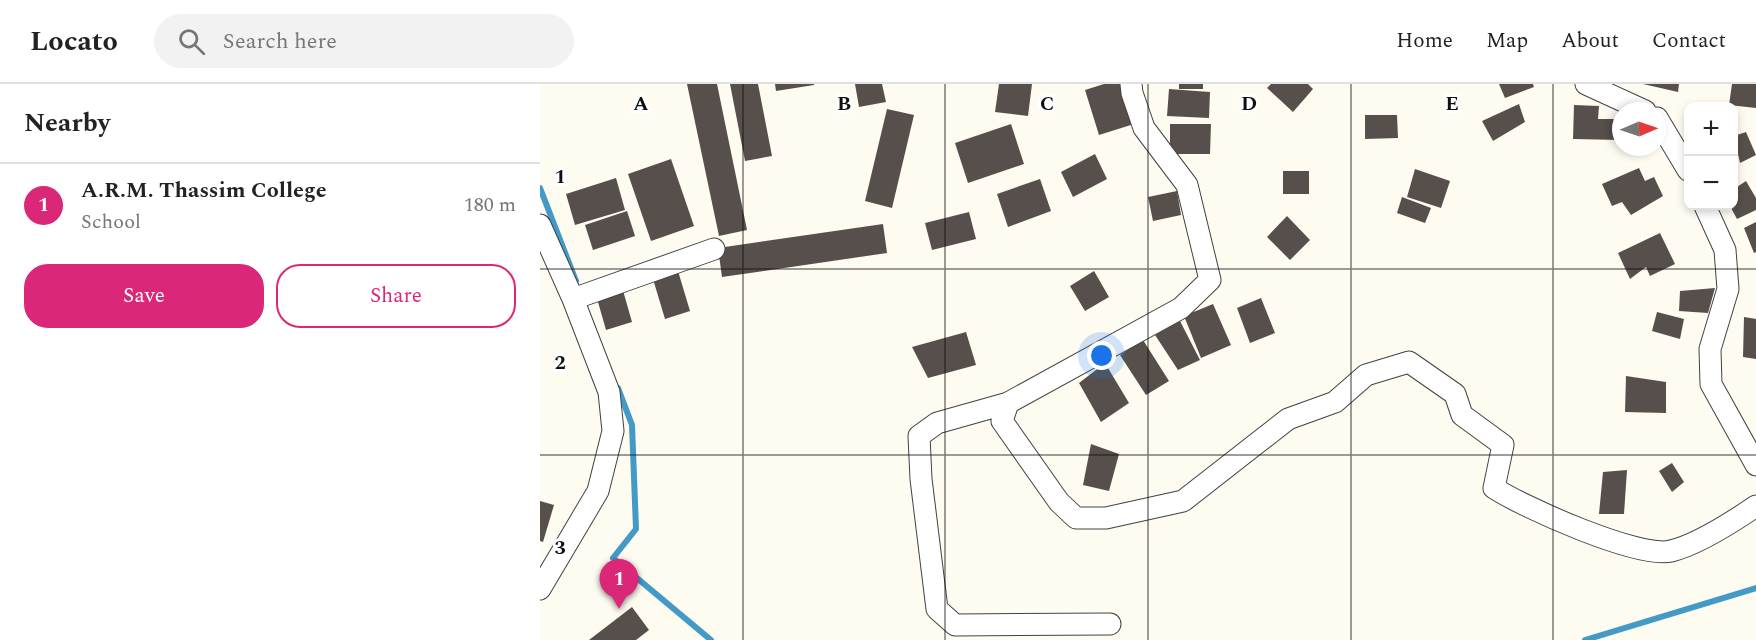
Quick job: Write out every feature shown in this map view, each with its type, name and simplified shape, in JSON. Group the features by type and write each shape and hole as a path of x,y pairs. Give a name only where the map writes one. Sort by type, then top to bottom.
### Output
{"street":[{"path":"1110,624 955,625 937,609 921,478 919,436 937,423 1008,403 1181,308 1210,280 1187,185 1144,128 1131,84"},
{"path":"1586,84 1625,102"},
{"path":"1666,133 1684,162"},
{"path":"1707,210 1725,250 1728,289 1710,349 1712,384 1756,465"},
{"path":"540,225 583,295 609,392 613,431 598,492 540,589"},
{"path":"583,295 714,249"},
{"path":"1008,403 1002,421 1059,502 1076,518 1106,518 1183,501 1288,419 1335,402 1366,375 1409,362 1455,394 1462,415 1503,445 1494,489 1515,502 1620,545 1669,552 1731,523 1756,506"}],"building":[{"path":"687,84 717,84 747,230 719,236"},
{"path":"730,84 758,84 772,156 745,161"},
{"path":"775,84 814,84 814,85 776,91"},
{"path":"855,84 882,84 886,102 859,107"},
{"path":"999,84 1032,84 1028,116 995,112"},
{"path":"1104,84 1121,84 1134,124 1099,135 1085,90"},
{"path":"1179,84 1203,84 1203,89 1179,89"},
{"path":"1271,84 1308,84 1313,89 1293,112 1267,88"},
{"path":"1499,84 1533,84 1534,87 1505,98"},
{"path":"1643,84 1679,84 1678,92"},
{"path":"1732,84 1756,84 1756,108 1738,106 1738,102 1729,102"},
{"path":"1169,89 1210,92 1209,118 1167,116"},
{"path":"1519,104 1525,122 1493,141 1482,121"},
{"path":"1574,105 1599,106 1598,119 1612,119 1612,140 1573,139"},
{"path":"887,109 914,115 892,208 865,201"},
{"path":"1365,115 1397,115 1398,138 1365,139"},
{"path":"1011,124 1024,164 968,183 955,143"},
{"path":"1170,124 1211,124 1210,154 1170,154"},
{"path":"1746,132 1756,155 1740,163 1738,154 1738,135"},
{"path":"1095,154 1107,179 1073,197 1061,172"},
{"path":"671,159 694,226 651,241 628,174"},
{"path":"1639,168 1645,181 1654,177 1663,196 1631,215 1622,202 1612,206 1602,184"},
{"path":"1415,169 1450,181 1441,208 1407,197"},
{"path":"1283,171 1309,171 1309,194 1283,194"},
{"path":"616,178 625,210 575,225 566,194"},
{"path":"1040,179 1051,211 1008,227 997,194"},
{"path":"1746,181 1756,198 1756,210 1737,219 1732,210 1738,210 1738,186"},
{"path":"1177,191 1181,215 1153,221 1148,197"},
{"path":"1402,197 1431,208 1425,223 1397,213"},
{"path":"627,211 635,236 593,250 585,225"},
{"path":"969,212 976,239 932,250 925,223"},
{"path":"1287,216 1310,240 1290,260 1267,237"},
{"path":"1756,222 1756,252 1754,253 1744,228"},
{"path":"883,224 887,253 722,277 718,248"},
{"path":"1660,233 1675,264 1650,276 1646,267 1630,279 1618,253"},
{"path":"678,271 690,311 665,319 653,279"},
{"path":"1094,271 1109,297 1085,311 1070,286"},
{"path":"622,287 632,322 606,330 596,295"},
{"path":"1715,288 1708,313 1679,311 1680,291"},
{"path":"1261,298 1275,333 1250,343 1237,308"},
{"path":"1213,304 1231,345 1201,358 1184,316"},
{"path":"1657,312 1684,319 1680,339 1652,331"},
{"path":"1744,317 1756,319 1756,359 1743,357"},
{"path":"1180,321 1200,360 1178,370 1155,335"},
{"path":"966,332 976,365 928,378 912,347"},
{"path":"1143,340 1169,381 1146,395 1120,355"},
{"path":"1105,363 1129,403 1101,422 1079,383"},
{"path":"1626,376 1666,382 1666,413 1625,412"},
{"path":"1091,444 1119,454 1109,491 1083,485"},
{"path":"1672,463 1684,482 1672,492 1659,471"},
{"path":"1627,470 1624,514 1599,514 1603,472"},
{"path":"540,501 554,505 543,542 540,541"},
{"path":"632,607 649,630 636,640 589,640"}],"waterway":[{"path":"540,188 576,281"},
{"path":"618,388 632,425 636,529 613,558 711,640"},
{"path":"1585,640 1756,588"}],"place":[{"name":"A.R.M. Thassim College","path":"619,609"}]}
